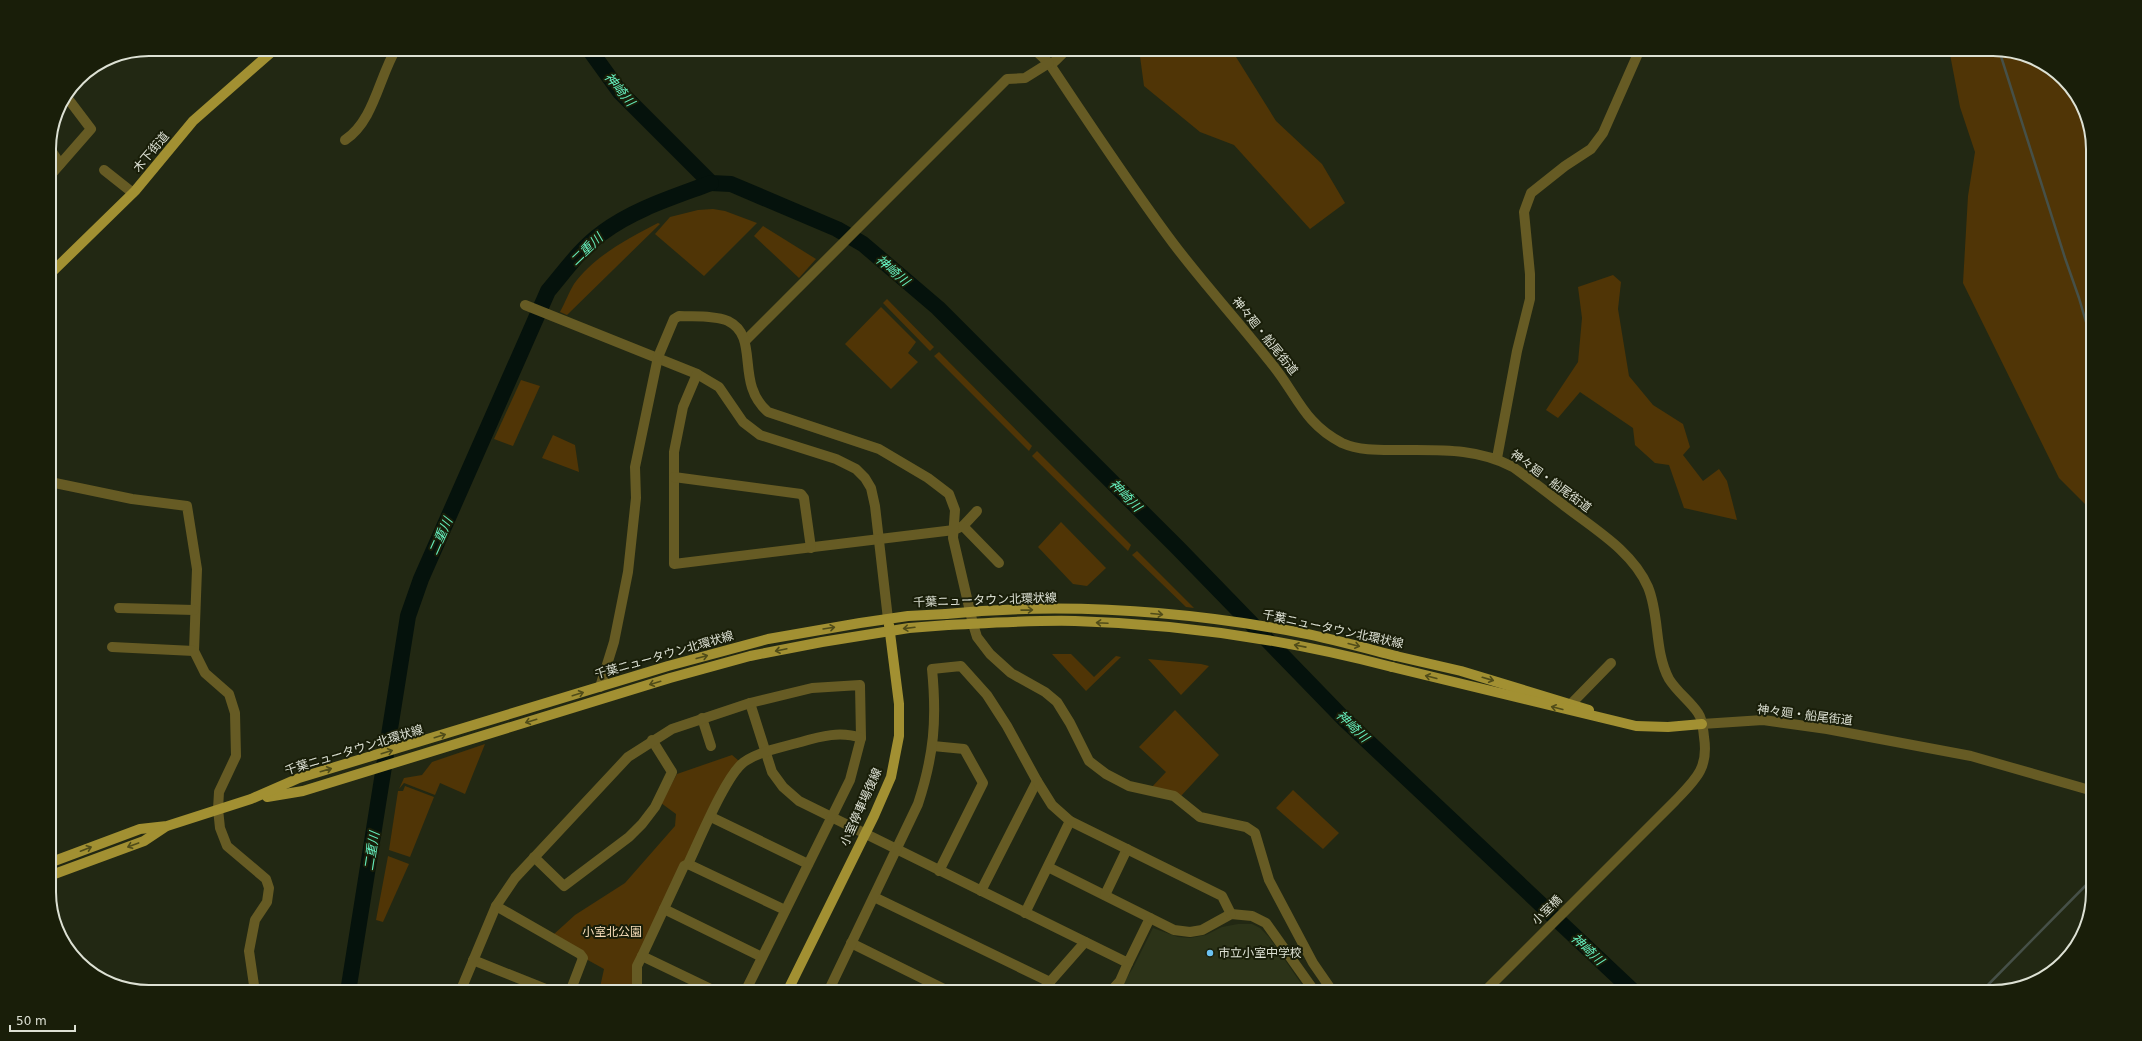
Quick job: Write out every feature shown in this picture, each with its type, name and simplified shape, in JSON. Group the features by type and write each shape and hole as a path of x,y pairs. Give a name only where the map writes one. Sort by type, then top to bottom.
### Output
{"main road":[{"name":"木下街道","path":"56,268 133,193 193,121 267,56"},
{"name":"千葉ニュータウン北環状線","path":"56,860 140,829 167,826 251,799 299,778 403,748 668,666 768,639 888,619 977,610 1078,609 1184,616 1303,633 1461,671 1571,704 1636,726"},
{"name":"小室停車場復線","path":"790,985 891,777 899,736 898,697 888,619"},
{"name":"千葉ニュータウン北環状線","path":"251,799 303,791 670,678 750,656 890,631 948,625 1075,622 1176,628 1260,638 1344,655 1636,726 1668,727 1702,724"},
{"name":"千葉ニュータウン北環状線","path":"56,873 144,841 167,826"}],"street":[{"path":"345,140 355,131 363,120 393,56"},
{"name":"神々廻・船尾街道","path":"1041,56 1049,64 1174,244 1279,372 1307,417 1316,427 1344,443 1360,448 1376,450 1463,451 1497,458 1513,467 1592,526 1620,550 1640,572 1653,603 1663,663 1669,679 1699,714 1702,724 1763,720 1827,729 1956,753 2086,789"},
{"path":"746,340 1008,79 1025,78 1060,59 1062,56"},
{"path":"1497,458 1517,351 1530,299 1530,274 1524,212 1531,193 1565,166 1591,149 1599,138 1613,112 1637,56"},
{"path":"56,169 91,129 70,101"},
{"path":"56,158 60,164"},
{"path":"104,170 133,193"},
{"path":"525,305 658,357 697,374 719,387 743,422 760,436 836,459 856,469 871,488 876,506 888,619"},
{"path":"600,687 614,642 628,572 636,498 635,467 658,357 674,319 679,316 728,321 738,329 746,340 751,389 761,406 776,416 879,449 928,478 941,487 951,498 958,528 999,563"},
{"path":"697,374 683,408 678,426 674,452 674,564 811,548 958,528"},
{"path":"674,476 801,494 804,498 811,548"},
{"path":"56,483 126,498 187,506 197,569 194,610 194,651 205,673 221,685 229,694 233,704 236,756 232,768 221,787 218,809 220,828 227,846 266,879 269,888 267,902 255,920 249,950 254,985"},
{"path":"977,511 958,528 953,538 977,637 990,654 1011,673 1046,692 1057,702 1070,723 1089,761 1106,774 1129,786 1174,796 1200,817 1246,827 1255,834 1269,880 1313,963 1328,985"},
{"path":"119,608 194,610"},
{"path":"112,648 194,651"},
{"path":"1571,704 1611,663"},
{"path":"833,985 918,804 928,773 933,746 935,703 932,669 961,666 986,695 1007,726 1052,805 1070,821 1222,896 1231,914"},
{"path":"463,985 496,906 515,878 628,757 652,740 672,729 750,703 812,688 860,685 861,738 850,780 748,985"},
{"path":"750,703 764,752 772,772 783,787 799,801 1128,963"},
{"path":"702,718 711,746"},
{"name":"小室橋","path":"1491,985 1579,898 1698,776 1702,769 1706,749 1702,724"},
{"path":"637,985 637,966 684,866 688,864 732,773 744,762 764,752 826,735 854,735 861,738"},
{"path":"534,857 564,886 629,837 655,807 672,772 652,740"},
{"path":"933,746 964,749 983,783 939,871"},
{"path":"981,891 1037,781"},
{"path":"711,817 808,864"},
{"path":"1025,913 1070,821"},
{"path":"1105,896 1127,849"},
{"path":"688,864 785,910"},
{"path":"1048,867 1174,930 1190,932 1202,930 1231,914 1252,916 1266,923 1310,985"},
{"path":"874,897 1050,982"},
{"path":"496,906 580,954 583,958 573,985"},
{"path":"664,909 762,957"},
{"path":"1116,985 1120,981 1150,918"},
{"path":"1047,985 1085,942"},
{"path":"852,943 936,985"},
{"path":"642,956 702,985"},
{"path":"473,960 536,985"}],"shaded area":[{"name":"市立小室中学校","path":"1238,924 1252,924 1260,928 1269,937 1302,985 1122,985 1133,968 1153,928 1178,937 1190,938 1206,935 1222,927"}],"green space":[{"path":"1140,56 1235,56 1276,121 1322,164 1345,203 1310,229 1234,145 1200,132 1144,86"},
{"path":"1950,56 2005,57 2029,63 2054,79 2070,97 2081,119 2086,143 2086,505 2059,478 1963,283 1968,196 1975,152 1960,107"},
{"path":"713,209 725,211 757,223 704,276 655,234 670,217 698,210"},
{"path":"658,223 660,224 567,315 560,312 570,290 591,265 624,242"},
{"path":"763,226 816,259 799,278 754,236"},
{"path":"1613,275 1621,282 1618,309 1629,376 1653,405 1683,424 1690,447 1683,455 1703,481 1719,469 1727,481 1737,520 1684,508 1669,465 1655,463 1635,445 1633,428 1580,392 1558,418 1546,410 1578,362 1582,318 1578,287"},
{"path":"887,299 934,347 930,351 883,303"},
{"path":"881,307 916,342 908,353 918,362 891,389 845,344"},
{"path":"939,352 1032,446 1029,451 934,356"},
{"path":"521,380 540,386 513,446 494,439"},
{"path":"553,435 575,445 579,472 542,458"},
{"path":"1037,451 1131,545 1128,551 1032,456"},
{"path":"1061,522 1106,568 1087,586 1073,584 1038,547"},
{"path":"1137,551 1194,608 1186,607 1132,555"},
{"path":"1052,654 1071,654 1094,677 1116,656 1121,657 1086,691"},
{"path":"1148,659 1201,664 1209,666 1181,695"},
{"path":"1175,710 1219,755 1181,796 1151,788 1166,772 1139,747"},
{"path":"485,744 465,794 440,783 435,795 404,783 399,789 404,778 422,775 432,762"},
{"name":"小室北公園","path":"732,755 739,761 638,955 635,985 601,985 604,969 586,959 553,935 575,915 625,883 675,826 676,814 661,803 677,774"},
{"path":"405,786 434,797 410,857 389,850 398,791 403,791"},
{"path":"1293,790 1339,833 1323,849 1276,808"},
{"path":"388,856 409,864 383,922 376,920"}],"waterway":[{"name":"神崎川","path":"594,56 620,92 711,183 731,184 837,229 863,244 938,308 1179,549 1344,719 1627,985"},
{"path":"2001,57 2086,322"},
{"name":"二重川","path":"349,985 408,616 421,579 548,291 587,246 594,239 614,225 641,210 711,183"},
{"path":"1988,985 2086,885"}],"place":[{"name":"市立小室中学校","path":"1210,953"}]}
